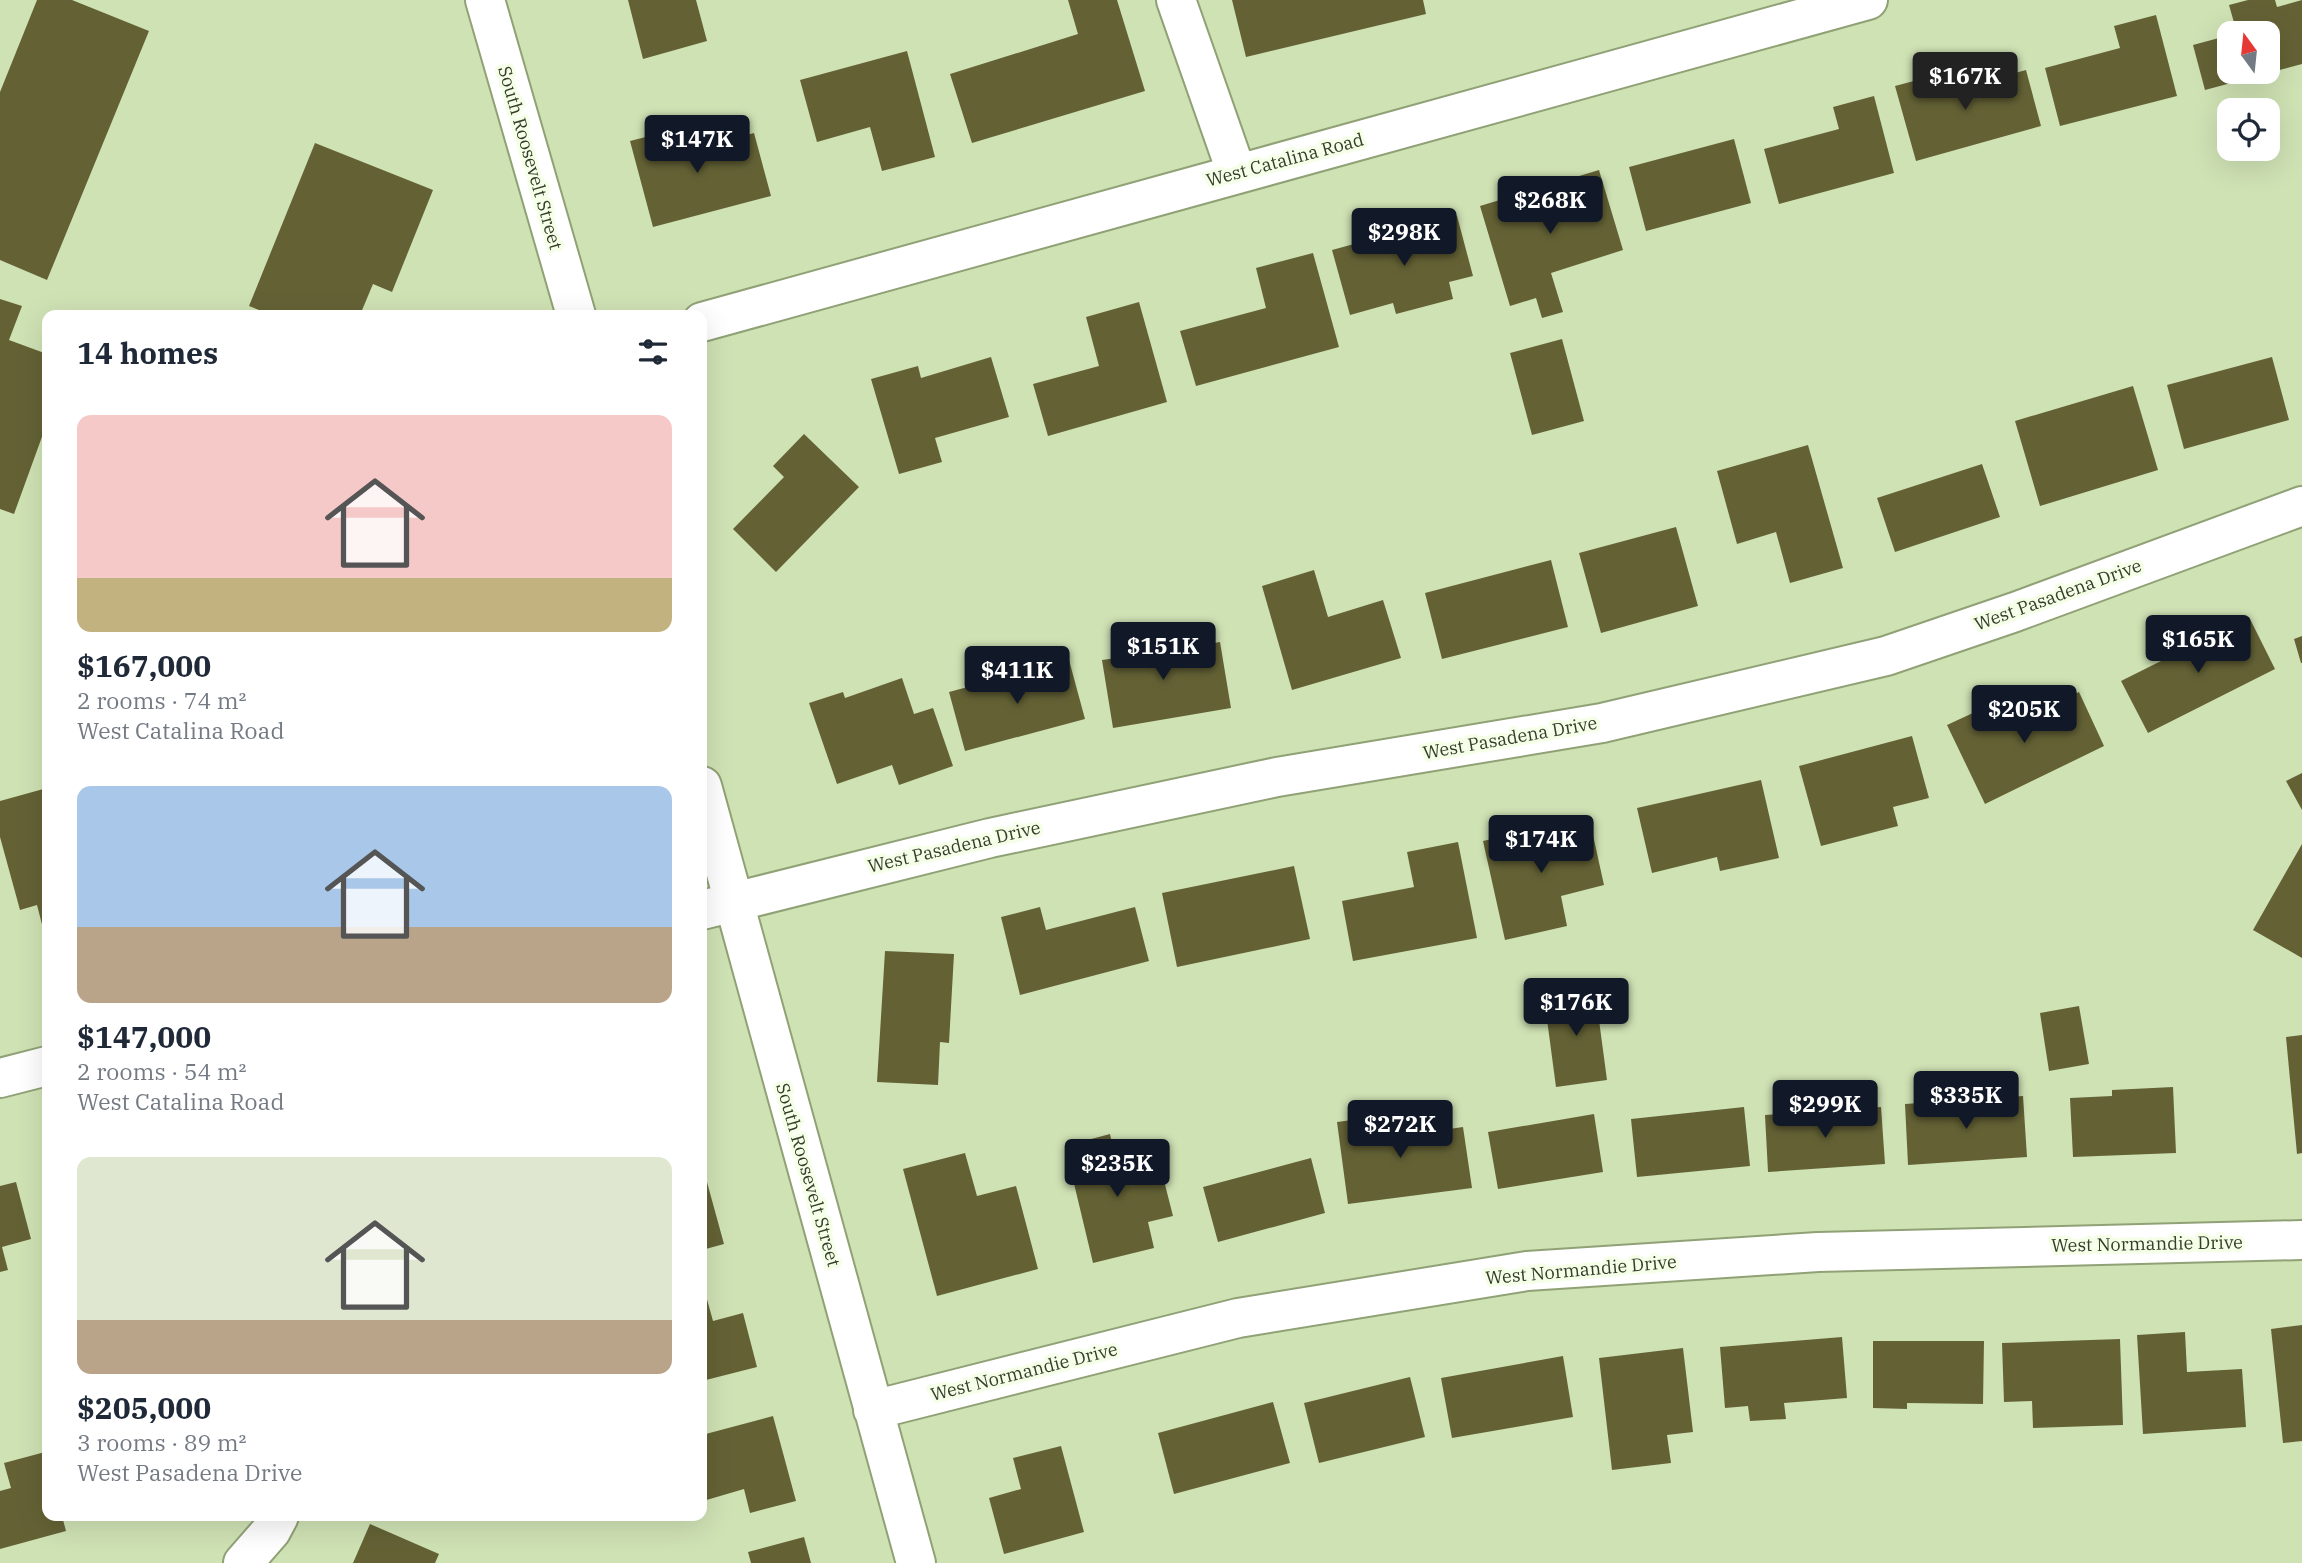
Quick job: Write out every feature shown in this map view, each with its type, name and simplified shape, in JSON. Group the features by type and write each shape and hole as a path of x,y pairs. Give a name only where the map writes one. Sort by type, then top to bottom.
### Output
{"street":[{"name":"South Roosevelt Street","path":"485,0 575,310"},
{"path":"1176,0 1237,174"},
{"name":"West Catalina Road","path":"707,321 1237,174 1747,16 1867,0"},
{"name":"West Pasadena Drive","path":"717,906 989,838 1277,777 1602,723 1886,656 2302,506"},
{"name":"South Roosevelt Street","path":"707,826 717,906 873,1410 916,1563"},
{"path":"0,1078 42,1067"},
{"name":"West Normandie Drive","path":"873,1410 1238,1318 1527,1271 1818,1252 2302,1240"},
{"path":"243,1563 276,1521"}],"building":[{"path":"37,0 72,0 149,31 47,280 0,260 0,92"},
{"path":"628,0 696,0 707,41 643,59"},
{"path":"1068,0 1117,0 1145,91 972,143 950,74 1078,34"},
{"path":"1232,0 1423,0 1426,14 1246,57"},
{"path":"2248,0 2275,0 2277,7 2302,0 2302,64 2280,70 2280,21 2234,21 2229,5"},
{"path":"2156,15 2177,96 2060,126 2045,68 2120,48 2114,26"},
{"path":"2217,39 2217,84 2227,84 2205,90 2193,45"},
{"path":"907,51 935,157 882,171 870,127 817,142 800,80"},
{"path":"2026,70 2041,126 1916,161 1895,86 1944,73 1949,91"},
{"path":"1874,96 1894,173 1779,204 1764,149 1839,129 1833,107"},
{"path":"681,128 687,151 754,133 771,196 653,227 630,141"},
{"path":"1734,139 1751,203 1646,231 1629,167"},
{"path":"315,143 433,190 392,292 373,284 362,310 259,310 249,306"},
{"path":"1599,170 1623,250 1551,273 1563,312 1542,318 1536,298 1510,306 1480,206"},
{"path":"1457,216 1473,276 1449,282 1453,299 1396,314 1393,303 1350,315 1332,250"},
{"path":"1313,253 1339,347 1196,386 1180,331 1266,308 1256,268"},
{"path":"0,299 22,306 9,340 42,352 42,437 14,514 0,509"},
{"path":"1139,302 1167,402 1048,436 1033,384 1099,366 1086,317"},
{"path":"1562,339 1584,421 1532,435 1510,353"},
{"path":"991,357 1009,417 935,438 942,462 899,474 871,379 918,366 921,378"},
{"path":"2272,357 2289,420 2184,449 2167,385"},
{"path":"2133,386 2158,470 2040,506 2015,421"},
{"path":"804,434 859,487 776,572 733,529 784,477 773,466"},
{"path":"1808,445 1843,568 1790,583 1776,532 1737,544 1717,471"},
{"path":"1982,464 2000,517 1895,552 1877,498"},
{"path":"1676,527 1698,606 1601,633 1579,553"},
{"path":"1551,560 1568,627 1442,659 1425,593"},
{"path":"1314,570 1328,617 1383,600 1401,658 1292,690 1262,586"},
{"path":"2249,617 2275,669 2148,733 2121,681"},
{"path":"1145,631 1148,654 1220,642 1231,708 1113,728 1102,660 1117,658 1114,637"},
{"path":"2302,636 2302,663 2301,663 2294,639"},
{"path":"1069,660 1085,719 965,751 949,692"},
{"path":"902,678 914,714 933,708 953,766 899,785 892,765 837,784 809,703 843,692 845,698"},
{"path":"2079,692 2104,746 1985,804 1947,725 1988,706 1999,730"},
{"path":"1912,736 1929,798 1893,807 1898,826 1821,846 1799,766"},
{"path":"2302,773 2302,810 2286,781"},
{"path":"1761,780 1779,858 1720,871 1717,857 1652,873 1637,808"},
{"path":"42,789 42,924 37,905 20,910 0,837 0,801"},
{"path":"1589,817 1604,885 1561,896 1567,926 1505,940 1483,841"},
{"path":"1458,842 1477,938 1353,961 1342,901 1414,887 1407,852"},
{"path":"2302,844 2302,958 2253,930"},
{"path":"1294,866 1310,939 1177,967 1162,893"},
{"path":"1040,907 1046,930 1135,907 1149,961 1020,995 1001,917"},
{"path":"885,951 954,954 949,1043 940,1042 938,1085 877,1082"},
{"path":"1595,990 1607,1080 1556,1087 1544,997"},
{"path":"2079,1006 2089,1064 2049,1071 2040,1013"},
{"path":"2302,1035 2302,1153 2297,1154 2286,1037"},
{"path":"2173,1087 2176,1153 2073,1157 2070,1098 2112,1096 2112,1090"},
{"path":"2023,1096 2027,1157 1908,1165 1905,1104"},
{"path":"1744,1107 1750,1166 1637,1177 1631,1119"},
{"path":"1881,1107 1885,1164 1768,1172 1765,1115"},
{"path":"1398,1114 1401,1136 1463,1127 1472,1188 1348,1204 1337,1122"},
{"path":"1594,1114 1603,1172 1498,1189 1488,1132"},
{"path":"1110,1134 1117,1167 1158,1157 1173,1216 1148,1222 1154,1248 1093,1263 1065,1146"},
{"path":"965,1153 977,1196 1016,1186 1038,1269 937,1296 903,1169"},
{"path":"1311,1158 1325,1213 1218,1242 1203,1187"},
{"path":"16,1182 31,1239 2,1247 8,1270 0,1272 0,1186"},
{"path":"707,1182 724,1244 707,1249"},
{"path":"707,1299 713,1321 743,1313 757,1367 707,1380"},
{"path":"2302,1325 2302,1441 2283,1443 2271,1329"},
{"path":"2185,1332 2187,1372 2242,1369 2246,1427 2143,1434 2137,1335"},
{"path":"1842,1337 1847,1398 1784,1403 1786,1419 1750,1421 1748,1406 1725,1408 1720,1347"},
{"path":"2120,1339 2123,1425 2033,1428 2032,1401 2004,1402 2002,1343"},
{"path":"1873,1341 1984,1341 1983,1404 1907,1403 1907,1409 1873,1408"},
{"path":"1683,1348 1693,1432 1667,1435 1671,1463 1612,1470 1599,1358"},
{"path":"1563,1356 1573,1417 1452,1438 1441,1378"},
{"path":"1410,1377 1425,1437 1319,1463 1304,1403"},
{"path":"1273,1402 1290,1463 1174,1494 1158,1433"},
{"path":"773,1416 796,1501 750,1513 744,1489 707,1500 707,1434"},
{"path":"1061,1446 1084,1532 1004,1554 989,1498 1021,1489 1013,1458"},
{"path":"42,1453 42,1521 63,1521 66,1531 0,1549 0,1491 11,1488 4,1463"},
{"path":"370,1524 439,1554 435,1563 353,1563"},
{"path":"804,1537 811,1563 751,1563 748,1552"}]}
